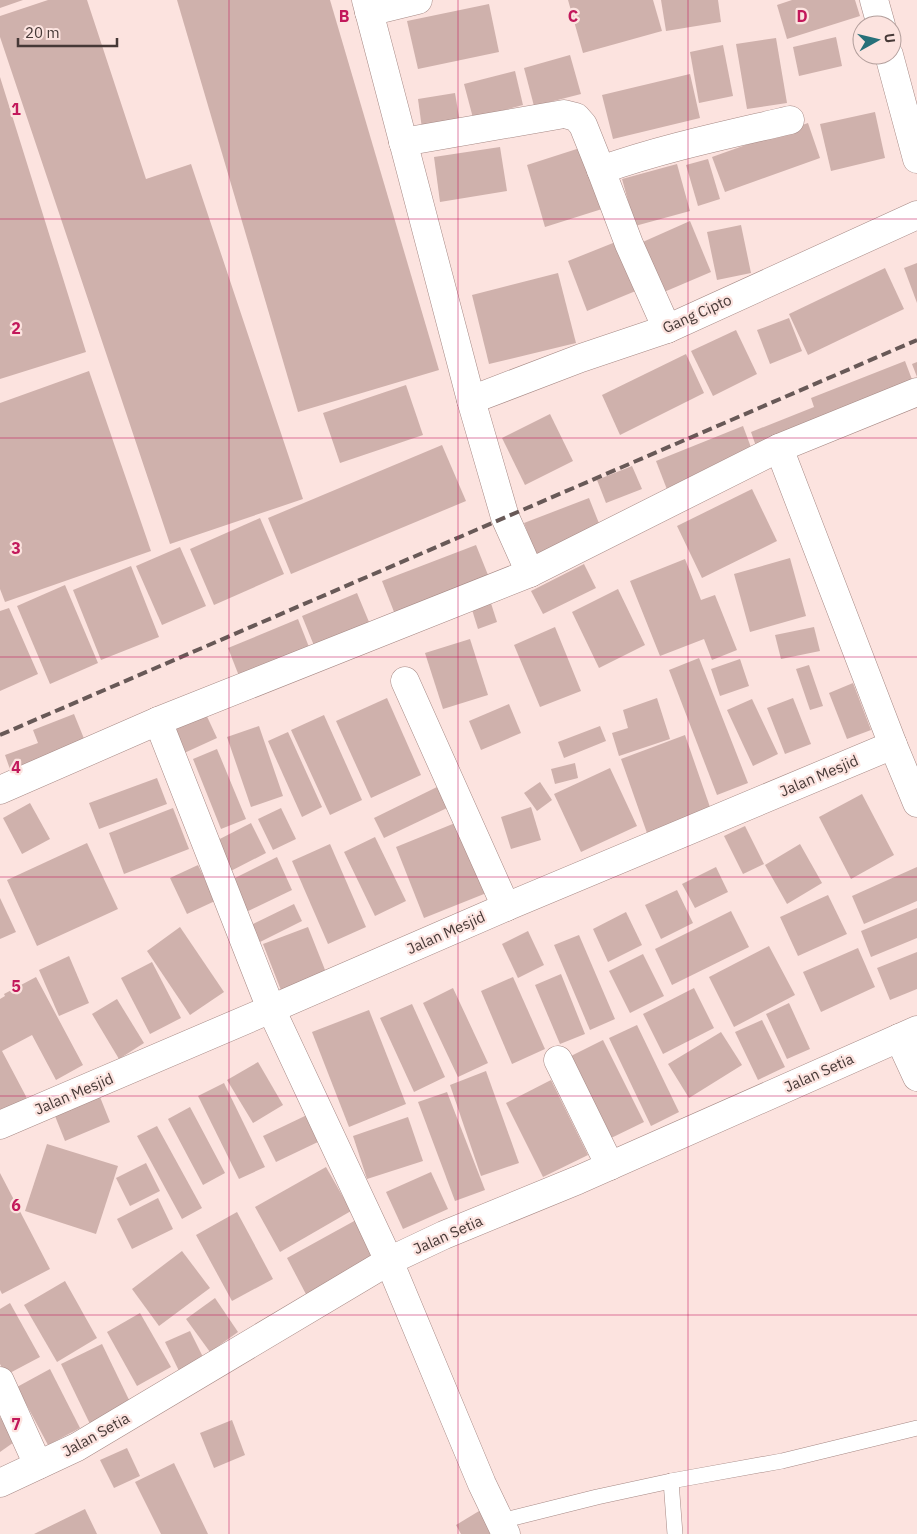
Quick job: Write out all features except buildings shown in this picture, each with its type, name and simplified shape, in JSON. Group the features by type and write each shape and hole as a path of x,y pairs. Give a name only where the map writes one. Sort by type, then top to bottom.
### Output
{"street":[{"path":"418,0 367,6 471,400 505,517 530,573"},
{"path":"874,0 878,15"},
{"path":"892,65 917,159"},
{"path":"403,142 564,114 576,117 583,125 629,244 667,329"},
{"path":"601,170 633,158 790,120"},
{"name":"Gang Cipto","path":"471,400 581,358 667,329 917,215"},
{"path":"0,790 158,721 530,573 779,448 917,392"},
{"path":"779,448 917,803"},
{"path":"405,681 506,907"},
{"path":"158,721 272,1010 389,1261 482,1484 504,1528"},
{"name":"Jalan Mesjid","path":"0,1125 272,1010 506,907 893,745"},
{"path":"908,1034 917,1077"},
{"name":"Jalan Setia","path":"0,1483 76,1448 389,1261 444,1235 610,1166 908,1034"},
{"path":"558,1060 610,1166"},
{"path":"0,1381 38,1465"}],"lane":[{"path":"504,1528 597,1497 671,1481 782,1461 917,1428"},
{"path":"671,1481 675,1534"}],"railway":[{"path":"0,735 917,340"}]}
